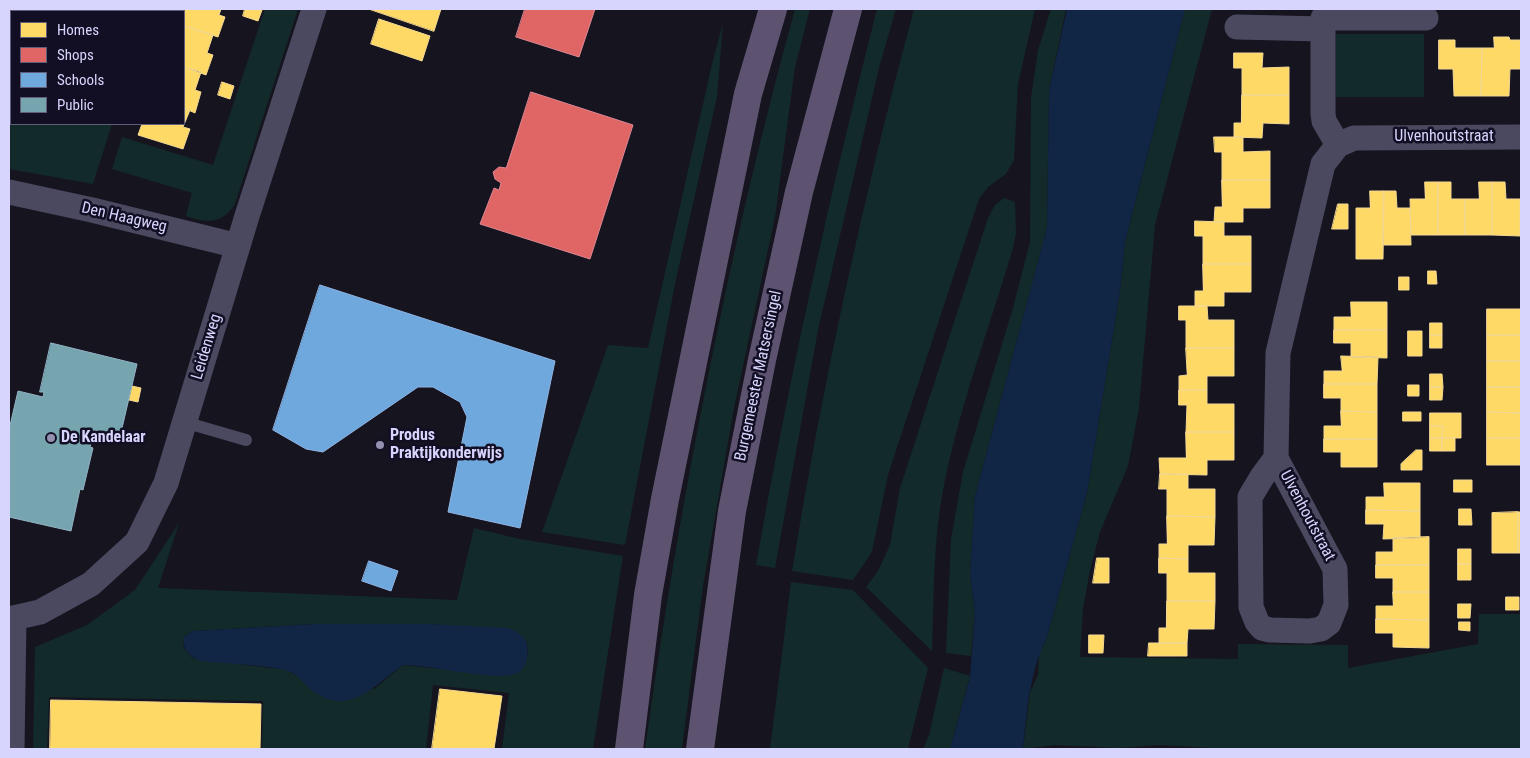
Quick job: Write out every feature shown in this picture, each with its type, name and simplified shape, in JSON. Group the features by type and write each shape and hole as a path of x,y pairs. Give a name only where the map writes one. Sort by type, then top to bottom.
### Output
{"main road":[{"path":"629,749 648,595 667,489 748,94 773,9"},
{"name":"Burgemeester Matsersingel","path":"700,749 732,511 762,360 799,192 848,9"}],"street":[{"name":"Leidenweg","path":"12,749 11,618 40,612 91,584 137,542 166,483 238,246 314,9"},
{"path":"1338,145 1324,121 1323,114 1324,18 1426,18"},
{"path":"1237,27 1324,29"},
{"name":"Ulvenhoutstraat","path":"1276,458 1250,497 1250,607 1257,622 1270,630 1310,631 1321,629 1329,623 1334,615 1335,569 1276,458 1278,353 1323,164 1338,145 1354,138 1521,137"},
{"name":"Den Haagweg","path":"9,192 92,210 238,246"}],"lane":[{"path":"184,422 246,440"}],"green space":[{"path":"9,9 149,9 10,10 10,125 112,125 93,184 9,169"},
{"path":"265,9 298,9 235,204 225,216 219,219 207,221 186,216 192,193 112,169 122,137 213,165"},
{"path":"795,9 810,9 795,67 775,217 734,408 703,586 682,749 645,749 674,562 708,376 748,192"},
{"path":"877,9 896,9 880,64 818,330 775,568 756,565 782,425 811,286"},
{"path":"914,9 1035,9 1018,84 1014,160 1006,174 988,187 979,199 888,475 872,552 853,580 792,571 817,429 846,288 878,148"},
{"path":"1051,9 1066,9 1049,91 1047,228 975,496 970,575 975,612 971,656 946,653 951,539 963,472 1013,308 1030,242 1031,98 1038,50"},
{"path":"1185,9 1212,9 1155,225 1139,408 1128,466 1100,532 1090,570 1083,609 1080,657 1238,659 1238,644 1348,645 1348,668 1478,644 1479,614 1521,614 1521,749 1229,749 1159,745 1119,748 1055,745 1023,749 1030,692 1038,675 1039,655 1046,640 1087,493 1120,291 1125,242"},
{"path":"723,23 717,97 676,279 625,545 542,532 608,345 648,348"},
{"path":"1336,34 1424,34 1424,97 1336,97"},
{"path":"1004,198 1015,202 1016,233 948,465 939,515 935,553 932,651 866,587 878,571 890,545 900,488 988,218 995,205"},
{"path":"179,523 158,588 457,600 474,528 520,539 623,556 593,749 502,749 509,693 433,685 426,749 262,749 263,701 49,697 47,749 33,749 35,647 87,625 135,590","holes":["314,624 430,624 519,633 527,643 528,655 496,675 403,665 374,689 310,689 300,678 287,670 193,658 186,651 183,643 184,637 193,631"]},
{"path":"791,582 853,590 928,668 908,749 770,749"},
{"path":"944,668 970,676 950,749 923,749 929,735"}],"water":[{"path":"1067,9 1185,9 1125,242 1120,291 1087,493 1046,640 1032,679 1023,749 950,749 970,677 975,612 970,575 975,496 1047,228 1049,91"},
{"path":"314,624 430,624 508,628 517,632 525,639 528,649 527,658 522,670 515,674 504,676 403,665 372,689 350,700 339,701 326,698 313,691 290,671 264,666 201,661 190,655 184,645 184,637 193,631"}],"building: Homes":[{"path":"221,9 219,15 225,17 218,37 185,26 185,10 178,10"},
{"path":"245,9 262,10 258,21 243,16"},
{"path":"369,9 441,9 434,31"},
{"path":"379,19 430,36 422,61 371,44"},
{"path":"185,26 213,35 207,53 213,55 206,75 185,67"},
{"path":"1494,37 1509,37 1510,40 1521,40 1521,69 1510,69 1509,96 1481,96 1482,48 1494,48"},
{"path":"1439,40 1455,40 1455,48 1482,48 1481,96 1454,96 1453,69 1439,69"},
{"path":"1234,53 1263,53 1262,68 1289,67 1289,95 1242,95 1242,68 1234,68"},
{"path":"185,67 201,72 195,90 201,92 195,113 185,108"},
{"path":"222,82 234,86 230,99 218,95"},
{"path":"1242,95 1289,95 1289,124 1263,123 1262,138 1234,137 1234,123 1241,123"},
{"path":"185,108 190,110 185,122"},
{"path":"142,125 184,125 183,127 190,129 183,149 138,135"},
{"path":"1214,137 1243,137 1243,152 1270,151 1270,180 1222,180 1222,152 1215,152"},
{"path":"1222,180 1270,180 1270,208 1243,208 1243,222 1214,222 1215,207 1222,207"},
{"path":"1425,182 1438,182 1438,235 1411,235 1410,199 1425,199"},
{"path":"1438,182 1451,182 1451,199 1465,199 1465,235 1438,235"},
{"path":"1479,182 1492,182 1492,235 1465,235 1465,199 1479,199"},
{"path":"1492,182 1505,182 1506,199 1520,199 1520,236 1492,235"},
{"path":"1370,191 1384,191 1383,259 1356,259 1356,208 1370,208"},
{"path":"1384,191 1396,191 1397,208 1410,208 1411,245 1383,245"},
{"path":"1338,204 1348,204 1348,229 1332,229"},
{"path":"1195,221 1224,222 1224,236 1251,236 1251,264 1203,264 1203,236 1195,236"},
{"path":"1203,264 1251,264 1251,292 1224,292 1224,306 1195,306 1195,291 1203,291"},
{"path":"1428,271 1436,271 1437,284 1428,284"},
{"path":"1399,277 1409,277 1409,290 1399,290"},
{"path":"1351,302 1387,302 1387,330 1334,330 1334,317 1351,317"},
{"path":"1179,306 1207,306 1208,320 1234,320 1234,348 1186,348 1186,320 1179,320"},
{"path":"1487,309 1521,309 1521,335 1487,335"},
{"path":"1430,323 1442,323 1442,335 1430,335"},
{"path":"1334,330 1387,330 1387,358 1351,357 1351,343 1334,343"},
{"path":"1408,331 1422,331 1422,356 1408,356"},
{"path":"1430,335 1442,335 1442,348 1430,348"},
{"path":"1487,335 1521,335 1521,361 1487,361"},
{"path":"1186,348 1234,348 1234,376 1207,376 1207,390 1179,390 1179,376 1187,375"},
{"path":"1341,356 1378,357 1377,384 1324,384 1324,371 1342,371"},
{"path":"1487,361 1521,361 1521,387 1487,387"},
{"path":"1430,374 1442,374 1443,387 1430,387"},
{"path":"1324,384 1377,384 1377,412 1341,411 1341,398 1324,398"},
{"path":"1408,385 1419,385 1419,396 1408,396"},
{"path":"132,386 141,388 138,402 129,400"},
{"path":"1430,387 1443,387 1442,400 1430,400"},
{"path":"1487,387 1521,387 1521,413 1487,412"},
{"path":"1179,390 1207,390 1207,404 1234,404 1234,432 1186,432 1187,405 1179,405"},
{"path":"1341,411 1377,412 1377,439 1324,439 1324,426 1341,426"},
{"path":"1403,412 1421,412 1421,421 1403,421"},
{"path":"1487,412 1521,413 1521,438 1487,438"},
{"path":"1430,413 1461,413 1461,438 1442,438 1443,426 1430,426"},
{"path":"1430,426 1443,426 1442,438 1430,438"},
{"path":"1186,432 1234,432 1234,460 1207,460 1207,475 1160,474 1159,458 1186,458"},
{"path":"1430,438 1442,438 1442,451 1430,451"},
{"path":"1442,438 1455,438 1455,451 1442,451"},
{"path":"1487,438 1521,438 1521,465 1487,465"},
{"path":"1324,439 1377,439 1377,467 1341,467 1341,452 1324,452"},
{"path":"1416,450 1422,450 1422,470 1401,470 1401,464"},
{"path":"1160,474 1188,474 1188,489 1215,489 1215,517 1167,516 1167,489 1159,489"},
{"path":"1454,480 1472,480 1472,492 1454,492"},
{"path":"1384,483 1420,483 1420,511 1366,510 1366,497 1384,497"},
{"path":"1459,509 1471,509 1472,525 1459,525"},
{"path":"1366,510 1420,511 1420,538 1383,539 1384,524 1366,524"},
{"path":"1518,512 1521,512 1521,553 1518,553"},
{"path":"1518,512 1518,553 1492,553 1492,513"},
{"path":"1167,516 1215,517 1214,545 1188,545 1188,559 1159,558 1159,544 1167,544"},
{"path":"1429,537 1429,565 1376,565 1376,552 1393,552 1393,538"},
{"path":"1458,549 1471,549 1471,564 1458,564"},
{"path":"1097,558 1109,558 1109,583 1093,583"},
{"path":"1159,558 1188,559 1188,573 1215,573 1215,601 1167,601 1167,573 1159,573"},
{"path":"1458,564 1471,564 1471,580 1458,580"},
{"path":"1376,565 1429,565 1429,592 1393,592 1393,578 1376,578"},
{"path":"1393,592 1429,592 1429,620 1376,619 1376,606 1393,606"},
{"path":"1506,597 1519,597 1519,610 1506,610"},
{"path":"1167,601 1215,601 1214,629 1188,629 1187,643 1159,643 1159,628 1166,628"},
{"path":"1458,604 1471,604 1470,618 1458,618"},
{"path":"1376,619 1429,620 1429,648 1393,647 1393,633 1376,633"},
{"path":"1459,622 1470,622 1470,631 1459,630"},
{"path":"1089,635 1104,635 1103,653 1089,653"},
{"path":"1149,643 1187,643 1187,656 1148,656"},
{"path":"440,689 502,696 494,749 432,749"},
{"path":"51,700 261,704 260,749 50,749"}],"building: Shops":[{"path":"525,9 595,9 579,57 516,37"},
{"path":"531,92 633,125 590,259 480,224 494,188 499,190 501,183 495,179 493,172 499,167 506,168"}],"building: Schools":[{"path":"320,285 555,361 520,528 448,512 467,417 460,402 433,387 418,387 323,452 306,449 273,430"},
{"path":"369,561 398,571 391,591 362,581"}],"building: Public":[{"name":"De Kandelaar","path":"51,343 137,364 119,441 93,435 90,447 93,448 83,490 80,489 71,531 9,517 9,430 18,391 43,397 44,392 40,392"}],"place":[{"name":"De Kandelaar","path":"51,438"},
{"name":"Produs Praktijkonderwijs","path":"380,445"}]}
